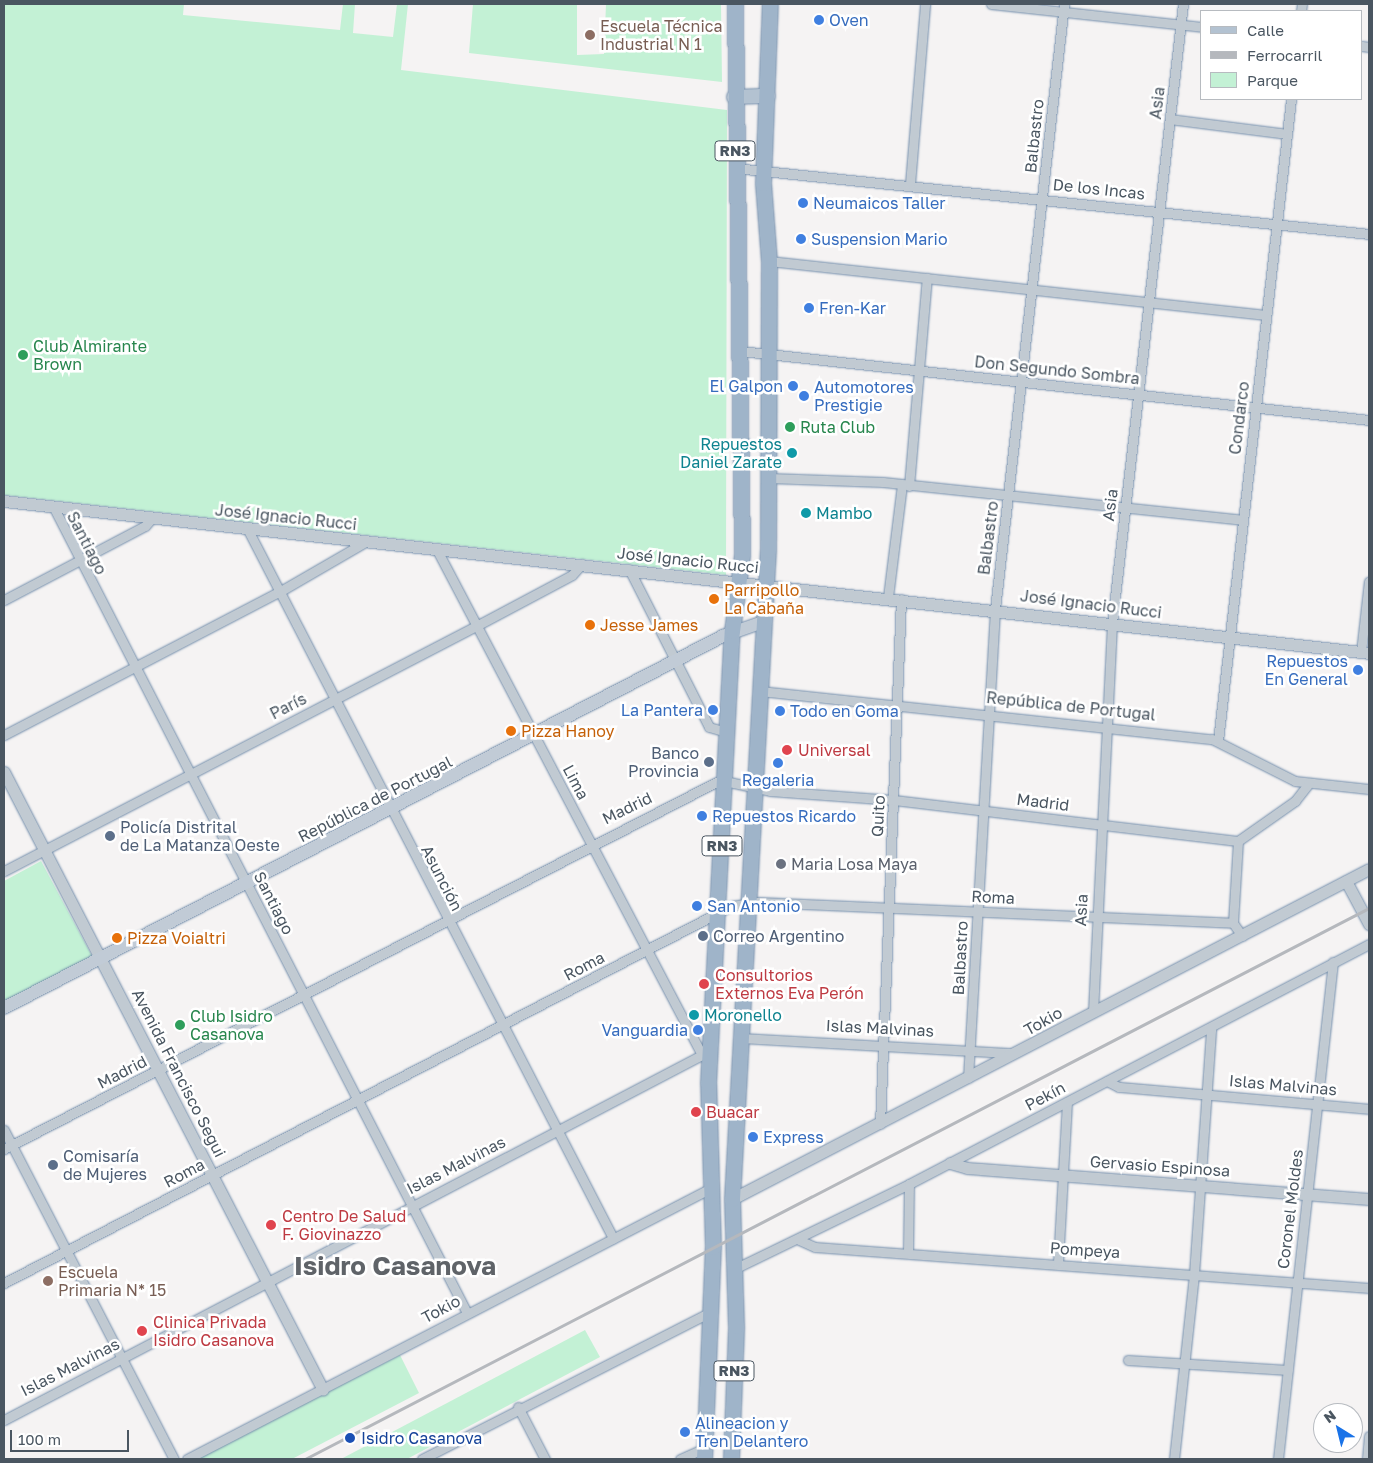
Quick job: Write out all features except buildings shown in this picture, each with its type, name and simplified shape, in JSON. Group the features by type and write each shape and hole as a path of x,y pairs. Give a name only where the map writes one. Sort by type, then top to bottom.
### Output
{"highway":[{"name":"RN3","path":"705,1454 712,1311 706,1055 720,911 724,780 732,632 741,583 744,351 735,168 735,4"},
{"name":"RN3","path":"731,1459 736,1326 732,1270 732,1199 763,622 767,585 770,478 769,261 763,168 768,96 770,4"}],"main road":[{"path":"734,97 768,96"},
{"name":"República de Portugal","path":"4,1008 390,810 675,660 732,632 763,622"}],"street":[{"path":"910,184 925,4"},
{"path":"991,4 1064,8 1200,27"},
{"name":"Asia","path":"1093,1012 1096,917 1112,623 1183,4"},
{"name":"Balbastro","path":"968,1078 995,609 1064,8"},
{"name":"Condarco","path":"1218,741 1291,100"},
{"path":"1170,119 1288,134"},
{"name":"De los Incas","path":"735,168 763,168 1369,234"},
{"path":"769,261 1266,315"},
{"path":"888,598 906,486 927,278"},
{"name":"Don Segundo Sombra","path":"744,351 770,352 919,371 1021,380 1369,420"},
{"path":"770,478 1009,494 1242,520"},
{"name":"José Ignacio Rucci","path":"4,501 248,530 995,609 1365,653"},
{"name":"Santiago","path":"53,506 358,1100 414,1205 467,1313"},
{"path":"4,600 80,561 152,518"},
{"name":"Asunción","path":"248,530 333,700 613,1238"},
{"path":"4,735 279,592 366,541"},
{"name":"Lima","path":"437,550 647,950 706,1055"},
{"name":"París","path":"4,871 478,625 572,575 582,564"},
{"path":"630,569 709,727 727,732"},
{"path":"1365,653 1369,581"},
{"name":"Quito","path":"880,1124 901,599"},
{"name":"República de Portugal","path":"760,691 988,713 1218,741 1283,777 1308,783 1369,789"},
{"name":"Avenida Francisco Segui","path":"4,772 102,957 158,1071 323,1390"},
{"name":"Madrid","path":"8,1147 158,1071 591,843 724,780 754,788 894,800 1238,840"},
{"path":"1242,936 1233,923 1238,840 1295,802 1308,783"},
{"name":"Tokio","path":"732,1199 1016,1054 1369,869"},
{"path":"1346,881 1369,924"},
{"name":"Roma","path":"4,1283 502,1026 720,911 748,903 1233,923"},
{"name":"Pekín","path":"732,1270 799,1240 909,1184 1369,944"},
{"name":"Coronel Moldes","path":"1278,1459 1296,1281 1333,962"},
{"path":"1174,1459 1194,1274 1210,1028"},
{"name":"Islas Malvinas","path":"741,1038 970,1049 1016,1054"},
{"name":"Islas Malvinas","path":"4,1420 414,1205 706,1055"},
{"name":"Islas Malvinas","path":"1107,1081 1119,1087 1369,1109"},
{"path":"1058,1263 1064,1176 1066,1102"},
{"path":"4,1130 8,1147 174,1459"},
{"name":"Gervasio Espinosa","path":"950,1163 1064,1176 1201,1184 1369,1199"},
{"path":"908,1253 909,1184"},
{"name":"Tokio","path":"187,1459 710,1188"},
{"name":"Pompeya","path":"799,1240 815,1246 1369,1288"},
{"path":"422,1459 518,1407 712,1311"},
{"path":"1128,1360 1288,1370"},
{"path":"518,1407 545,1459"},
{"path":"1367,1459 1369,1436"},
{"path":"680,1459 705,1454"}],"green space":[{"path":"4,4 184,4 183,15 340,30 343,4 355,4 353,33 393,37 397,4 408,4 401,70 727,110 726,575 4,495"},
{"path":"473,4 577,4 577,55 604,54 606,4 721,4 722,82 469,53"},
{"path":"41,861 92,956 4,1003 4,881"},
{"path":"585,1330 600,1357 407,1459 341,1459"},
{"path":"400,1355 419,1393 292,1459 196,1459"}],"railway":[{"path":"305,1459 1369,908"}],"place":[{"name":"Oven","path":"819,20"},
{"name":"Escuela Técnica Industrial N 1","path":"590,35"},
{"name":"Neumaicos Taller","path":"803,203"},
{"name":"Suspension Mario","path":"801,239"},
{"name":"Fren-Kar","path":"809,308"},
{"name":"Club Almirante Brown","path":"23,355"},
{"name":"El Galpon","path":"793,386"},
{"name":"Automotores Prestigie","path":"804,396"},
{"name":"Ruta Club","path":"790,427"},
{"name":"Repuestos Daniel Zarate","path":"792,453"},
{"name":"Mambo","path":"806,513"},
{"name":"Parripollo La Cabaña","path":"714,599"},
{"name":"Jesse James","path":"590,625"},
{"name":"Repuestos En General","path":"1358,670"},
{"name":"La Pantera","path":"713,710"},
{"name":"Todo en Goma","path":"780,711"},
{"name":"Pizza Hanoy","path":"511,731"},
{"name":"Universal","path":"787,750"},
{"name":"Banco Provincia","path":"709,762"},
{"name":"Regaleria","path":"778,763"},
{"name":"Repuestos Ricardo","path":"702,816"},
{"name":"Policía Distrital de La Matanza Oeste","path":"110,836"},
{"name":"Maria Losa Maya","path":"781,864"},
{"name":"San Antonio","path":"697,906"},
{"name":"Correo Argentino","path":"703,936"},
{"name":"Pizza Voialtri","path":"117,938"},
{"name":"Consultorios Externos Eva Perón","path":"704,984"},
{"name":"Moronello","path":"694,1015"},
{"name":"Club Isidro Casanova","path":"180,1025"},
{"name":"Vanguardia","path":"698,1030"},
{"name":"Buacar","path":"696,1112"},
{"name":"Express","path":"753,1137"},
{"name":"Comisaría de Mujeres","path":"53,1165"},
{"name":"Centro De Salud F. Giovinazzo","path":"271,1225"},
{"name":"Escuela Primaria N* 15","path":"48,1281"},
{"name":"Clinica Privada Isidro Casanova","path":"142,1331"},
{"name":"Alineacion y Tren Delantero","path":"685,1432"},
{"name":"Isidro Casanova","path":"350,1438"}],"district":[{"name":"Isidro Casanova","path":"395,1266"}]}
